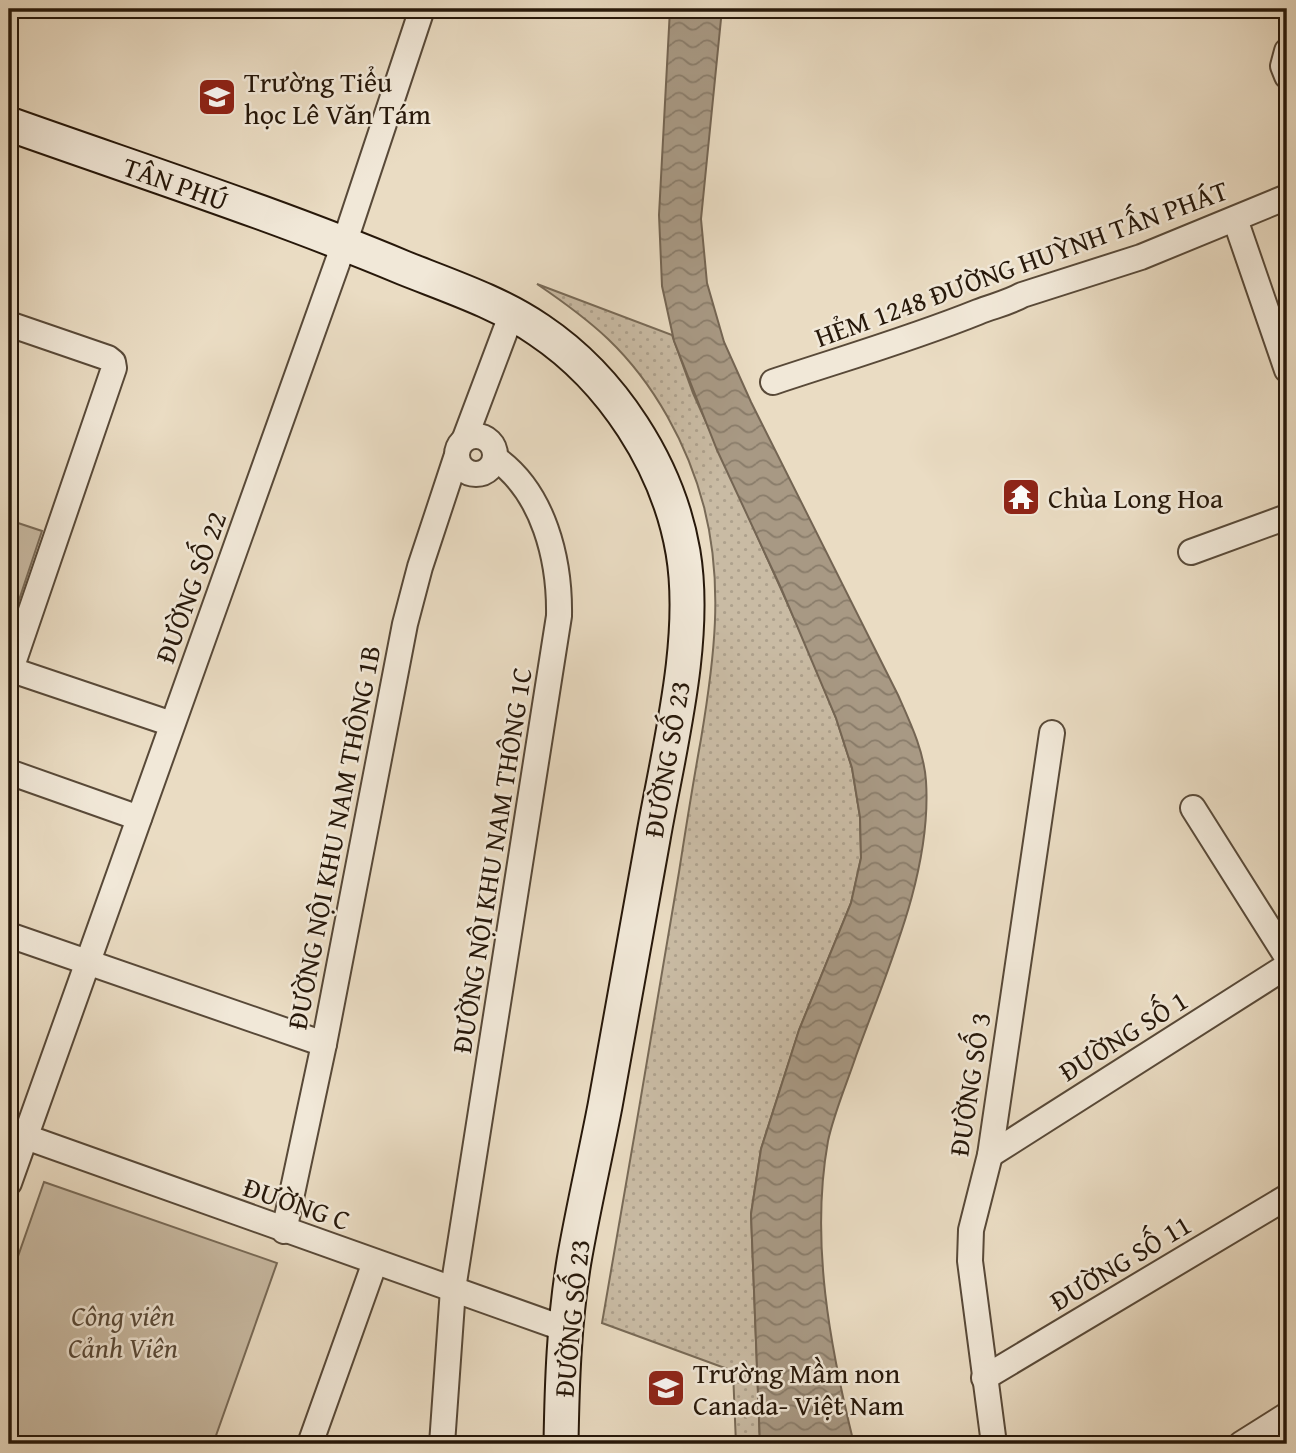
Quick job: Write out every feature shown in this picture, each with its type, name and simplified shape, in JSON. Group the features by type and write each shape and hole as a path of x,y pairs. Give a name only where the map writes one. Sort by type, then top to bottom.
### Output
{"street":[{"name":"ĐƯỜNG SỐ 22","path":"9,1184 17,1134 88,962 344,244 422,9"},
{"path":"1287,51 1283,66 1287,76"},
{"name":"TÂN PHÚ","path":"9,124 344,244"},
{"name":"HẺM 1248 ĐƯỜNG HUỲNH TẤN PHÁT","path":"773,382 939,328 1023,295 1141,257 1287,197"},
{"path":"1235,219 1287,370"},
{"name":"ĐƯỜNG SỐ 23","path":"344,244 512,313 553,340 582,364 611,396 634,430 671,509 683,552 685,624 679,690 604,1111 574,1260 565,1329 561,1444"},
{"name":"ĐƯỜNG NỘI KHU NAM THÔNG 1B","path":"284,1231 324,1044 405,624 420,567 512,313"},
{"path":"9,324 108,358 113,362 114,368 10,669 172,724"},
{"name":"ĐƯỜNG NỘI KHU NAM THÔNG 1C","path":"442,1444 453,1289 559,616 557,569 546,531 523,487 507,467 495,458 486,471 474,474 462,469 461,448"},
{"path":"1191,552 1287,517"},
{"name":"ĐƯỜNG SỐ 3","path":"994,1444 970,1261 971,1230 990,1155 1052,733"},
{"path":"9,772 139,818"},
{"path":"1193,808 1287,957"},
{"path":"9,936 324,1044"},
{"name":"ĐƯỜNG SỐ 1","path":"990,1155 1287,966"},
{"name":"ĐƯỜNG C","path":"17,1134 565,1329"},
{"name":"ĐƯỜNG SỐ 11","path":"984,1378 1287,1197"},
{"path":"310,1444 375,1262"},
{"path":"1241,1444 1287,1415"}],"green space":[{"path":"537,284 672,335 693,393 807,647 836,718 852,768 860,817 861,858 851,903 799,1030 761,1149 751,1214 760,1444 736,1444 733,1371 602,1323 706,710 715,623 714,565 704,507 689,461 654,395 625,356 608,339 574,310"},
{"path":"9,520 42,531 9,630"},
{"name":"Công viên Cảnh Viên","path":"44,1182 277,1263 213,1444 9,1444 9,1282"}],"water":[{"path":"670,9 722,9 701,219 707,283 724,342 751,402 898,695 916,737 925,770 926,816 915,886 834,1120 823,1179 821,1217 825,1294 837,1370 854,1444 760,1444 751,1214 761,1149 799,1030 851,903 861,858 860,817 852,768 836,718 781,588 717,450 674,341 662,286 659,215"}],"place":[{"name":"Trường Tiểu học Lê Văn Tám","path":"217,97"},
{"name":"Chùa Long Hoa","path":"1021,497"},
{"name":"Trường Mầm non Canada- Việt Nam","path":"666,1388"}]}
